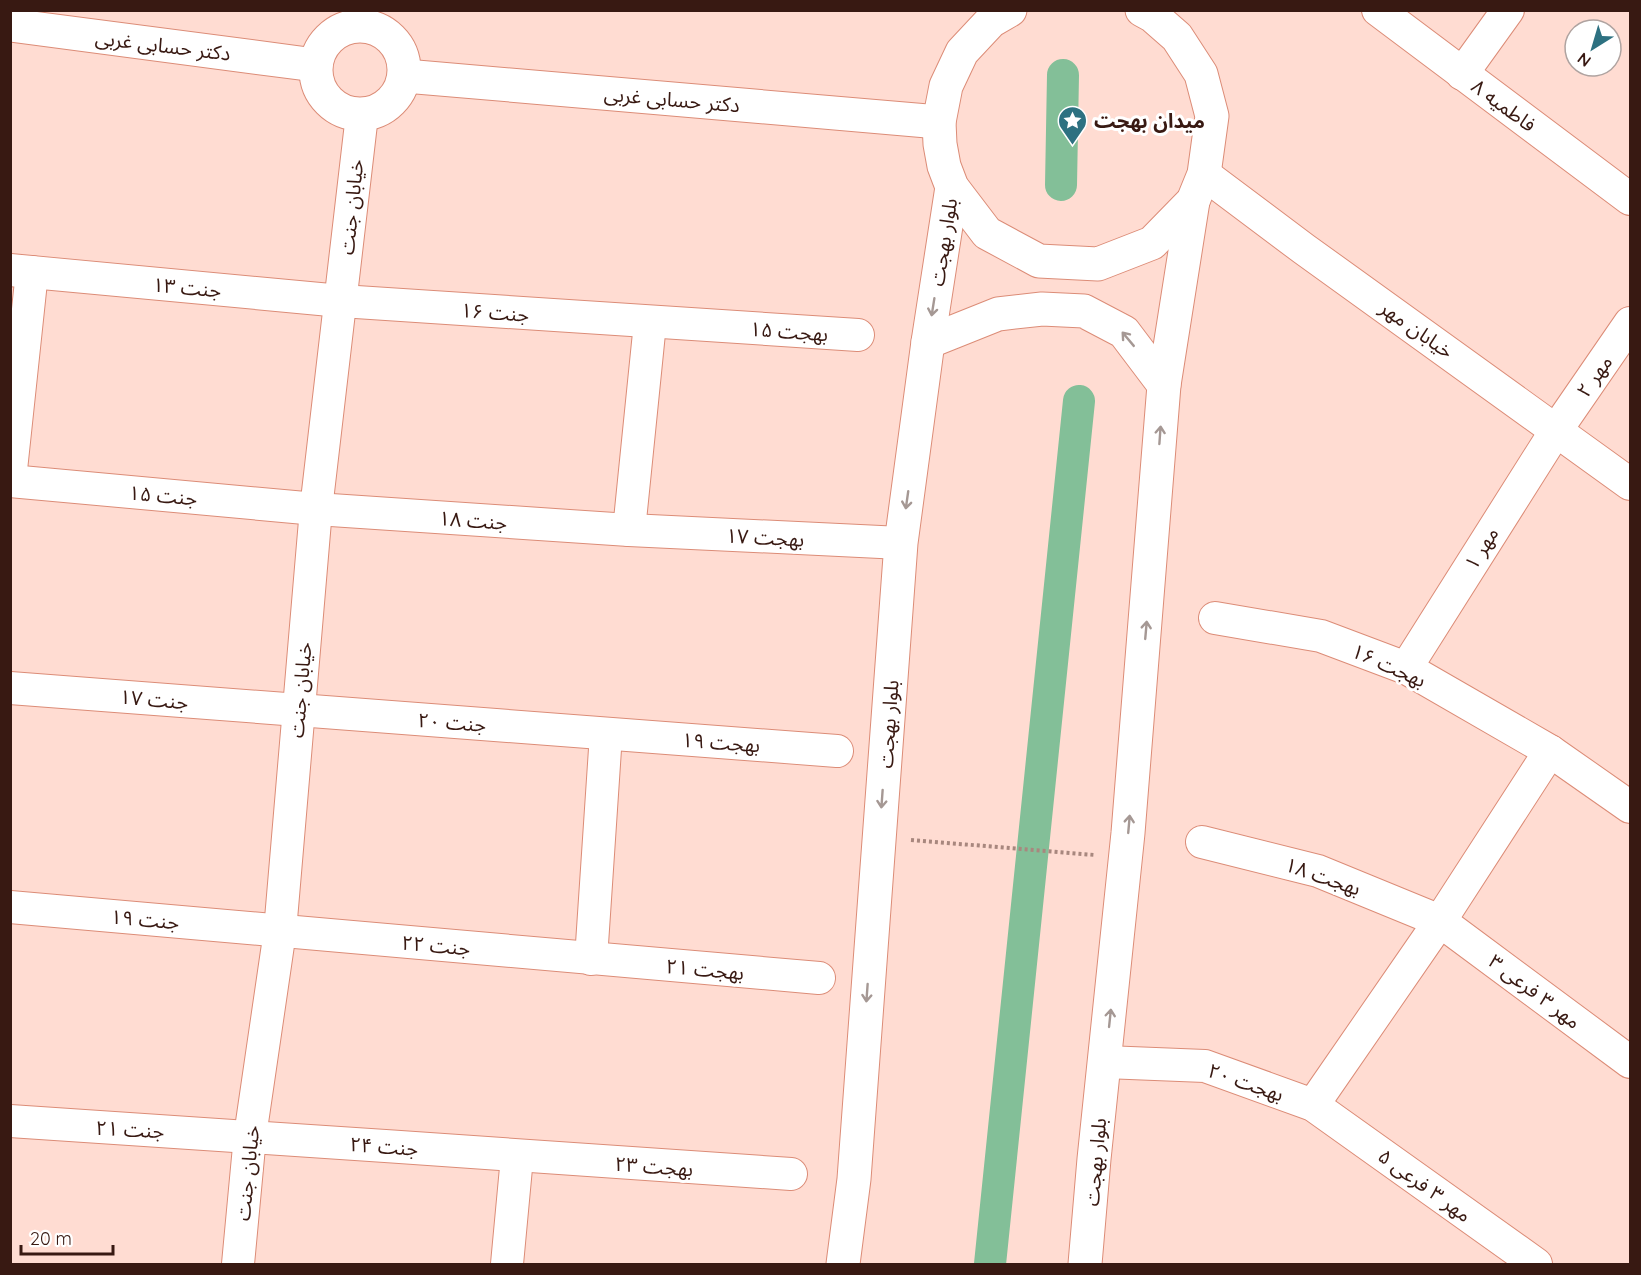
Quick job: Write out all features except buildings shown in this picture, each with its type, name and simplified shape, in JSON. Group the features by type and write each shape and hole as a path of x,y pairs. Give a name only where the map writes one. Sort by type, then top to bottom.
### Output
{"main road":[{"path":"962,52 966,10"},
{"path":"1010,10 991,21 962,52 946,86 939,122 944,166 952,186 987,233 1039,261 1098,264 1152,243 1198,188"},
{"name":"بلوار بهجت","path":"1086,1264 1128,833 1164,385 1212,116 1201,74 1172,24 1142,10"},
{"path":"358,18 387,35 398,46 404,61 405,76 395,99 380,110 362,115 346,113 333,106 322,94 316,80 315,65 318,53 325,42 358,18"},
{"name":"دکتر حسابی غربی","path":"10,25 315,65"},
{"name":"دکتر حسابی غربی","path":"405,76 939,122"},
{"name":"بلوار بهجت","path":"843,1264 854,1179 901,543 952,186"},
{"path":"928,342 998,314 1042,309 1084,311 1124,332 1164,385"}],"street":[{"name":"فاطمیه ۸","path":"1378,10 1630,199"},
{"path":"1462,74 1508,10"},
{"name":"خیابان جنت","path":"238,1264 250,1136 280,931 316,509 362,115"},
{"name":"خیابان مهر","path":"1198,188 1304,249 1557,429 1630,484"},
{"path":"10,480 21,271"},
{"name":"جنت ۱۳","path":"21,271 340,301"},
{"name":"جنت ۱۶","path":"340,301 650,323"},
{"path":"629,530 650,323"},
{"name":"بهجت ۱۵","path":"650,323 858,336"},
{"name":"مهر ۲","path":"1557,429 1630,323"},
{"name":"مهر ۱","path":"1406,668 1557,429"},
{"name":"جنت ۱۵","path":"10,480 316,509"},
{"name":"جنت ۱۸","path":"316,509 629,530"},
{"name":"بهجت ۱۷","path":"629,530 901,543"},
{"name":"بهجت ۱۶","path":"1215,618 1321,636 1406,668 1550,751 1630,807"},
{"name":"جنت ۱۷","path":"10,688 298,710"},
{"name":"جنت ۲۰","path":"298,710 606,734"},
{"path":"591,959 606,734"},
{"name":"بهجت ۱۹","path":"606,734 837,751"},
{"path":"1313,1105 1440,921 1550,751"},
{"name":"بهجت ۱۸","path":"1202,842 1318,871 1440,921"},
{"name":"جنت ۱۹","path":"10,907 280,931"},
{"name":"مهر ۳ فرعی ۳","path":"1440,921 1630,1062"},
{"name":"جنت ۲۲","path":"280,931 591,959"},
{"name":"بهجت ۲۱","path":"591,959 819,978"},
{"name":"بهجت ۲۰","path":"1105,1062 1205,1066 1313,1105"},
{"name":"مهر ۳ فرعی ۵","path":"1313,1105 1536,1264"},
{"name":"جنت ۲۱","path":"10,1122 250,1136"},
{"name":"جنت ۲۴","path":"250,1136 517,1156"},
{"path":"507,1264 517,1156"},
{"name":"بهجت ۲۳","path":"517,1156 790,1174"}],"path":[{"path":"879,837 1070,852"}],"waterway":[{"path":"1061,185 1063,75"},
{"path":"990,1264 1079,401"}],"place":[{"name":"میدان بهجت","path":"1073,146"}]}
